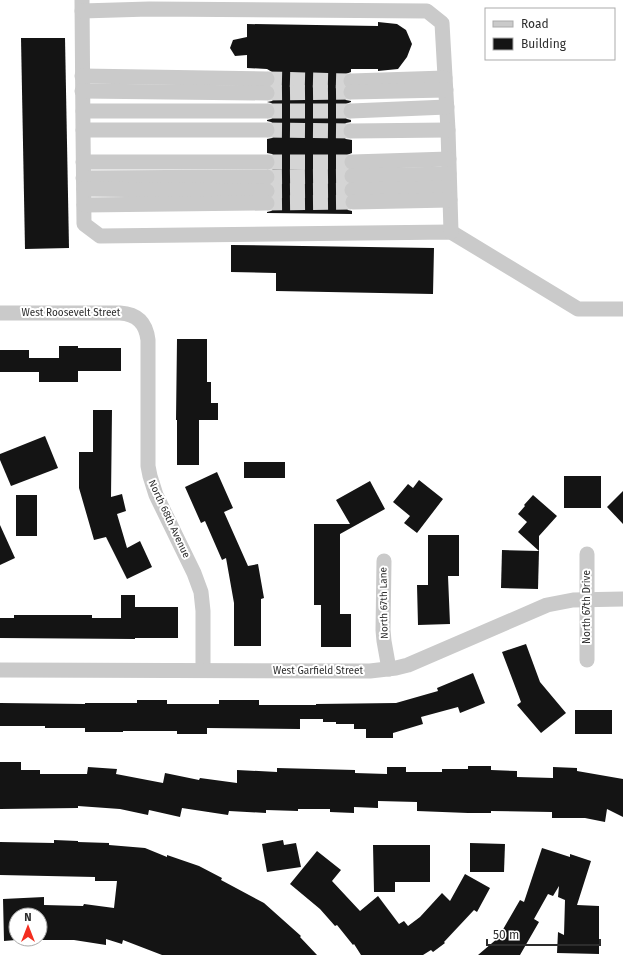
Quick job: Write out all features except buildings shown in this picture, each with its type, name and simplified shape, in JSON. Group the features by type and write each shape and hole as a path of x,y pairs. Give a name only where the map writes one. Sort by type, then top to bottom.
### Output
{"street":[{"path":"451,232 448,130 442,23 427,11 157,9 82,5 84,224 100,236 451,232 578,309 623,309"},
{"path":"82,76 267,86 82,91"},
{"path":"351,86 446,84"},
{"path":"351,111 447,107"},
{"path":"83,111 267,111"},
{"path":"83,130 267,130"},
{"path":"352,131 448,130"},
{"path":"352,183 449,159"},
{"path":"83,162 267,183"},
{"path":"84,184 267,183"},
{"path":"84,205 267,183"},
{"path":"352,183 449,188"},
{"path":"352,183 449,188"},
{"name":"West Roosevelt Street","path":"0,312 127,313 140,321"},
{"name":"North 68th Avenue","path":"140,321 147,333 148,340 149,471 156,495 194,573 201,592 203,612 203,670"},
{"name":"North 67th Drive","path":"587,554 587,660"},
{"name":"North 67th Lane","path":"384,561 383,630 389,669"},
{"name":"West Garfield Street","path":"0,670 370,671 389,669 421,661 547,606 573,600 623,599"}],"tunnel":[{"path":"267,79 351,81"},
{"path":"267,93 351,92"},
{"path":"267,111 351,111"},
{"path":"267,130 351,131"},
{"path":"267,162 352,162"},
{"path":"267,177 352,176"},
{"path":"267,191 352,190"},
{"path":"267,203 353,202"}]}
